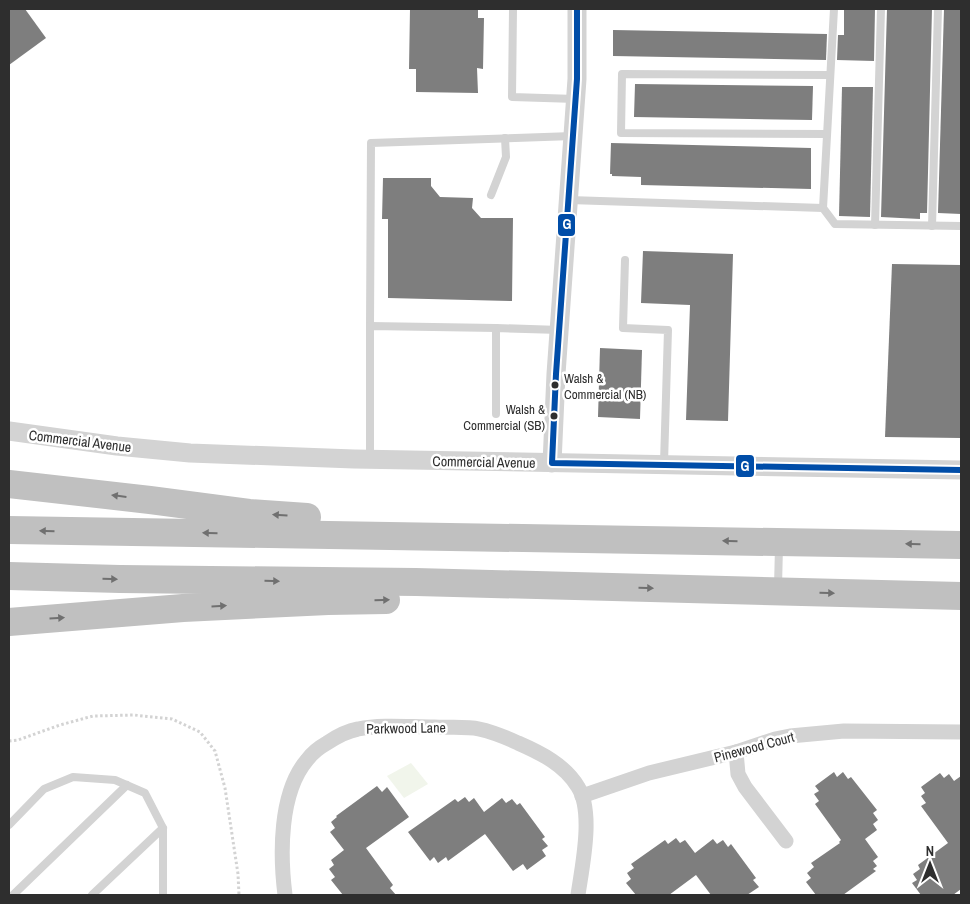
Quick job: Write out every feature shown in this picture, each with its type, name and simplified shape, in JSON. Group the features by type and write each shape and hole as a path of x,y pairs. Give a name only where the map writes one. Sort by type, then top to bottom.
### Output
{"highway":[{"path":"9,484 249,513 661,540"},
{"path":"9,530 961,545"},
{"path":"9,576 416,582 961,596"},
{"path":"9,622 183,608 328,601 487,598 597,587"}],"street":[{"path":"552,463 574,136 577,78 577,9"},
{"name":"Commercial Avenue","path":"9,431 118,446 190,453 370,460 961,470"},
{"name":"Parkwood Lane","path":"285,895 283,835 285,814 296,776 307,759 322,746 339,736 357,729 377,726 476,728 496,733 540,753 558,765 569,775 579,788 582,796"},
{"name":"Pinewood Court","path":"582,796 649,773 736,752 790,736 844,732 961,732"},
{"path":"736,752 738,774 786,841"},
{"path":"578,895 587,816 582,796"}],"lane":[{"path":"513,9 512,97 576,99"},
{"path":"834,9 823,208 835,224 961,226"},
{"path":"875,225 881,9"},
{"path":"932,226 938,9"},
{"path":"827,134 620,133 622,74 830,75"},
{"path":"370,460 371,143 574,136"},
{"path":"491,194 506,157 505,138"},
{"path":"569,200 823,208"},
{"path":"625,260 623,328 668,330 664,465"},
{"path":"370,326 560,330"},
{"path":"496,328 496,414"},
{"path":"778,592 779,542"},
{"path":"9,825 44,789 73,777 115,780 145,793 163,828 163,895"},
{"path":"13,895 127,786"},
{"path":"92,895 163,828"}],"path":[{"path":"9,741 18,740 93,716 134,715 172,719 200,732 215,751 225,788 238,874 239,895"}],"shaded area":[{"path":"411,763 428,784 404,798 387,776"}],"building":[{"path":"9,9 25,9 46,38 9,65"},
{"path":"410,9 478,9 478,18 484,18 483,69 477,68 478,93 416,92 416,69 409,69"},
{"path":"844,9 875,9 874,61 837,60 838,35 844,35"},
{"path":"887,9 932,9 927,213 920,213 920,219 881,217"},
{"path":"944,9 961,9 961,214 938,213"},
{"path":"613,30 827,34 826,60 613,56"},
{"path":"635,84 813,86 812,120 634,117"},
{"path":"842,87 873,87 870,217 839,216"},
{"path":"611,143 811,148 811,189 641,185 641,177 612,176 610,174"},
{"path":"383,178 431,178 431,186 440,197 473,198 472,208 481,218 513,218 512,301 388,298 388,219 382,219"},
{"path":"643,251 733,254 728,421 686,420 690,305 641,303"},
{"path":"892,264 961,265 960,438 885,437"},
{"path":"600,348 642,350 640,419 598,417"},
{"path":"834,772 837,777 843,772 848,779 851,777 877,810 873,813 878,820 873,824 877,830 865,839 878,857 873,861 877,866 873,869 876,871 843,895 816,895 806,882 811,878 807,873 814,867 811,863 840,843 841,840 815,804 819,801 814,794 819,791 815,786"},
{"path":"940,773 944,778 949,774 954,781 961,776 961,889 953,895 921,895 912,883 917,880 913,874 920,869 918,865 948,843 921,806 926,803 921,796 925,793 921,787"},
{"path":"377,786 382,792 387,787 409,817 366,848 393,885 390,888 396,895 343,895 331,880 335,877 329,869 334,865 331,860 344,850 330,832 335,828 331,822 336,816"},
{"path":"465,797 469,802 474,798 484,812 502,798 506,803 512,799 517,805 520,803 545,837 542,839 548,846 542,850 546,856 527,870 523,864 513,871 485,834 448,861 446,857 438,863 434,857 430,861 408,832 455,799 458,802"},
{"path":"676,838 680,843 685,840 695,853 713,839 717,844 723,840 728,847 731,844 756,878 753,880 759,887 747,895 711,895 696,875 669,895 636,895 626,883 631,879 627,873 634,868 631,864 665,840 668,844"}],"transit line":[{"name":"G","path":"577,9 577,79 556,374 552,463 961,470"}],"place":[{"name":"Walsh & Commercial (NB)","path":"555,385"},
{"name":"Walsh & Commercial (SB)","path":"554,416"}]}
